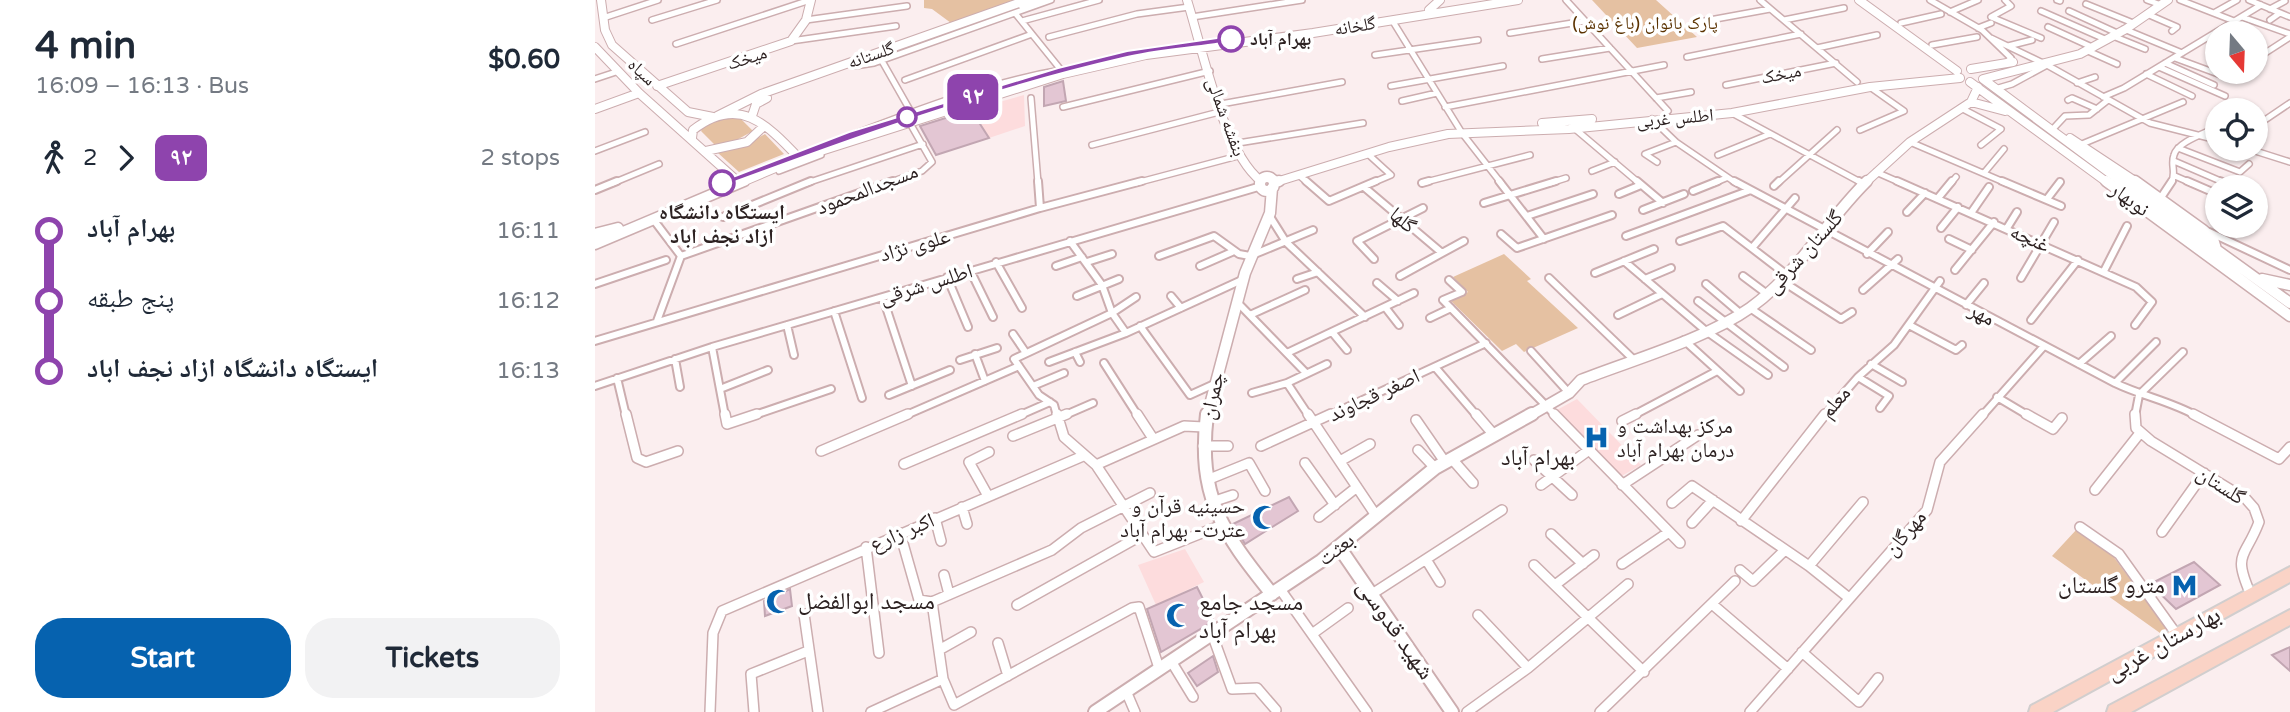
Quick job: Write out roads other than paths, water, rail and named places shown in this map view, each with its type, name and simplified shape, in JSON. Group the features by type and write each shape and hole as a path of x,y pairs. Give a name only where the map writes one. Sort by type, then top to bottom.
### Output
{"main road":[{"name":"سپاه","path":"601,0 605,30 610,40 657,86 693,113 715,116 740,111 752,116"},
{"name":"میخک","path":"657,86 791,41 806,20 810,0"},
{"name":"گلستانه","path":"752,116 756,104 763,99 1027,0"},
{"name":"گلستانه","path":"692,138 692,130 750,99 1040,0"},
{"path":"1429,10 1440,0"},
{"name":"گلخانه","path":"857,135 1099,65 1200,45 1488,0"},
{"name":"گلخانه","path":"595,244 734,177 1061,70 1127,54 1392,20 1518,0"},
{"name":"نوبهار","path":"1859,0 2224,271 2290,316"},
{"path":"1870,0 1931,45 1968,69 1980,73 1967,78"},
{"name":"بنفشه شمالی","path":"1188,3 1232,144 1260,184"},
{"path":"1967,78 2015,68 2047,65 2091,50 2164,3"},
{"path":"595,36 605,30"},
{"path":"595,45 610,40"},
{"name":"سپاه","path":"595,45 639,93 706,151"},
{"path":"1937,74 1942,69 1941,60"},
{"path":"1968,69 2006,63 2047,65"},
{"path":"1968,69 1971,102 2011,113 2028,130 2224,271 2290,323"},
{"name":"اطلس غربی","path":"1274,185 1389,147 1460,130 1724,108 1857,82 1937,74 1967,78"},
{"name":"نوبهار","path":"1967,78 1995,89 2290,303"},
{"name":"اطلس غربی","path":"1460,130 1574,128 1732,113 1870,87 1967,78"},
{"name":"سپاه","path":"595,109 639,93"},
{"name":"گلستان شرقی","path":"1572,388 1633,359 1706,331 1750,308 1784,278 1876,172 1910,142 1971,102"},
{"path":"674,123 687,120 693,113"},
{"path":"752,116 797,156"},
{"path":"706,151 722,150 743,143 758,134 763,127"},
{"path":"2051,131 2083,144 2196,225 2213,239 2216,249"},
{"path":"857,135 881,135"},
{"path":"706,151 734,177"},
{"name":"گلخانه","path":"595,244 654,221 797,156"},
{"path":"1260,184 1268,179 1274,185"},
{"name":"چمران","path":"1274,185 1274,202 1250,256 1212,385 1202,446 1206,480 1221,525 1239,556 1276,592"},
{"path":"2166,226 2169,222 2180,224"},
{"path":"595,234 628,226"},
{"path":"2248,273 2290,285"},
{"name":"بعثت","path":"1095,712 1276,592 1339,547 1444,463 1572,388"},
{"name":"شهید قدوسی","path":"1339,547 1452,712"},
{"name":"بهارستان غربی","path":"2037,712 2290,574"},
{"name":"بهارستان غربی","path":"2115,712 2290,617"}],"street":[{"path":"603,18 657,0"},
{"path":"652,20 717,0"},
{"path":"676,44 810,0"},
{"path":"854,64 863,55 1018,0"},
{"path":"854,64 882,61 1051,0"},
{"path":"1022,21 1099,0"},
{"path":"1192,17 1302,0"},
{"path":"1566,0 1668,111"},
{"path":"1760,0 1857,82"},
{"path":"1930,0 1978,27 2011,58 2006,63"},
{"path":"1950,12 1978,0"},
{"path":"2005,0 2011,6 1991,17 2041,38"},
{"path":"2147,0 2164,3"},
{"path":"2180,0 2234,21 2261,5"},
{"path":"2190,4 2197,0"},
{"path":"2214,13 2237,0"},
{"path":"2249,0 2290,17"},
{"path":"2270,9 2285,1"},
{"path":"1049,37 1188,3"},
{"path":"2086,4 2133,23"},
{"path":"806,20 907,6"},
{"path":"1784,20 1845,8"},
{"path":"1699,22 1770,9"},
{"path":"2042,11 2182,53"},
{"path":"2069,11 2145,49"},
{"path":"857,135 911,112 1038,74 1061,70 1015,13"},
{"path":"2270,20 2280,13"},
{"path":"1901,23 1941,14"},
{"path":"2147,15 2177,27 2172,31"},
{"path":"2242,17 2290,36"},
{"path":"1392,20 1460,130 1544,239"},
{"path":"1510,33 1585,21"},
{"path":"1978,27 1991,23"},
{"path":"791,41 896,26"},
{"path":"2048,27 2117,64"},
{"path":"905,80 1032,34"},
{"path":"1687,57 1801,34"},
{"path":"1817,48 1877,35"},
{"path":"2268,50 2290,36"},
{"path":"1931,45 1977,37"},
{"path":"1991,38 2047,65 2141,117 2173,131 2203,137"},
{"path":"2051,131 2065,116 2081,117 2097,109 2105,98 2205,39"},
{"path":"1375,55 1478,40"},
{"path":"2007,46 2032,40"},
{"path":"1542,59 1610,48"},
{"path":"2175,58 2205,69"},
{"path":"882,61 911,112"},
{"name":"میخک","path":"1726,85 1836,63"},
{"path":"2165,63 2214,85"},
{"path":"657,321 681,256 654,221 801,162 1099,65"},
{"path":"1445,107 1664,65"},
{"path":"1995,89 2012,84 2047,65"},
{"path":"1391,86 1503,66"},
{"path":"2159,66 2225,96"},
{"path":"595,79 619,71"},
{"path":"1063,107 1210,71"},
{"path":"2146,74 2192,96"},
{"path":"2077,83 2095,77"},
{"path":"1092,145 1222,107 1342,82"},
{"path":"1860,130 1903,111 1903,107 1870,87"},
{"path":"1656,98 1691,92"},
{"path":"1402,101 1437,93"},
{"path":"2068,100 2072,98 2097,109"},
{"path":"1031,99 1040,208"},
{"path":"2083,144 2141,117 2177,107 2183,102"},
{"path":"2268,118 2290,103"},
{"path":"1961,107 2001,129 1981,145"},
{"path":"1732,113 1864,184"},
{"name":"مهر","path":"1651,119 1676,142 1726,178 1785,213 2115,383 2139,395 2171,402 2279,458 2290,447"},
{"path":"1232,144 1363,124"},
{"name":"مسجدالمحمود","path":"681,256 922,171 932,162 911,125"},
{"path":"1574,128 1663,203"},
{"path":"1774,186 1837,130"},
{"path":"595,151 645,132"},
{"path":"1718,155 1770,134"},
{"path":"2160,200 2175,176 2173,156 2178,148 2203,137"},
{"path":"1657,162 1646,154 1676,142"},
{"path":"1910,142 2061,206"},
{"path":"723,217 834,172 923,144"},
{"path":"2178,148 2240,172 2249,164"},
{"path":"1984,173 2004,149"},
{"path":"1301,177 1329,201 1391,175 1369,155"},
{"name":"گلها","path":"1422,183 1530,155"},
{"path":"1962,164 1970,155"},
{"path":"2268,155 2290,162"},
{"name":"علوی نژاد","path":"595,341 1040,208 1238,156"},
{"path":"1592,171 1615,162"},
{"path":"2174,162 2205,175"},
{"path":"595,190 659,164"},
{"name":"غنچه","path":"1876,172 2044,243 2136,287 2152,302 2135,325"},
{"path":"2175,176 2205,189"},
{"path":"1938,198 1956,177"},
{"path":"1484,203 1566,178"},
{"path":"1693,191 1726,178"},
{"path":"2047,199 2060,182"},
{"name":"اطلس شرقی","path":"595,386 712,347 1260,184"},
{"path":"1619,194 1641,185"},
{"name":"گلها","path":"1364,187 1442,253"},
{"path":"1971,213 1989,187"},
{"path":"1626,236 1748,191"},
{"path":"1907,212 1925,193"},
{"path":"1527,216 1593,194"},
{"path":"1643,210 1684,194"},
{"path":"1752,248 1785,213 1795,198"},
{"path":"1941,228 1958,207"},
{"path":"1374,259 1357,241 1423,208"},
{"path":"2007,228 2017,212"},
{"path":"1269,214 1286,242 1365,317"},
{"path":"1501,234 1517,248 1612,215"},
{"path":"1955,270 1994,222"},
{"path":"2021,278 2054,222"},
{"path":"2196,225 2290,270"},
{"path":"1680,241 1723,226 1784,278 1841,319 1852,312"},
{"path":"2104,271 2127,226"},
{"path":"1159,256 1214,236 1232,252 1250,256 1314,230"},
{"path":"1867,254 1888,232"},
{"path":"1949,239 1972,250"},
{"path":"1070,241 1102,285 1112,313 1126,333"},
{"path":"1400,276 1464,241"},
{"path":"1595,273 1654,249"},
{"path":"1200,266 1232,252"},
{"path":"1056,266 1112,254"},
{"path":"1863,290 1898,259"},
{"path":"595,284 666,260"},
{"path":"2031,320 2078,260"},
{"path":"1624,261 1706,331 1768,375"},
{"path":"996,262 1022,308"},
{"path":"1645,279 1671,268"},
{"path":"970,270 993,317"},
{"path":"1297,279 1318,272"},
{"path":"1743,276 1767,293"},
{"path":"947,277 968,327"},
{"path":"1549,278 1633,359"},
{"path":"1077,296 1119,279"},
{"path":"1049,362 1126,333 1244,279"},
{"path":"1449,279 1462,292 1443,300 1680,543"},
{"name":"معلم","path":"1741,521 1809,432 1858,377 1894,345 1940,281"},
{"path":"1377,283 1398,301"},
{"path":"1966,305 1984,283"},
{"path":"1706,284 1741,314"},
{"path":"1250,315 1305,290"},
{"path":"1287,353 1414,293"},
{"path":"1618,316 1662,294"},
{"path":"1171,296 1181,308"},
{"path":"821,451 985,381 1016,363 1026,353 1112,313 1136,297"},
{"path":"883,298 912,386"},
{"path":"1698,301 1723,323 1784,367"},
{"path":"1238,303 1306,373"},
{"path":"1385,307 1399,325"},
{"path":"1430,318 1451,308"},
{"path":"1750,308 1811,350"},
{"path":"834,311 862,398"},
{"path":"787,325 794,355"},
{"path":"1909,325 1955,350 1962,345"},
{"path":"1140,326 1190,395 1212,385"},
{"path":"1332,332 1347,350"},
{"path":"1013,334 1026,353"},
{"path":"2079,364 2111,336"},
{"path":"1683,340 1740,391"},
{"path":"2115,383 2156,342"},
{"name":"اصغر قجاوند","path":"1261,446 1486,343"},
{"name":"مهرگان","path":"1750,712 1927,510 1940,462 2043,346"},
{"path":"712,347 725,421 733,424 831,389"},
{"path":"960,360 997,348"},
{"path":"1531,351 1572,388"},
{"path":"1075,352 1080,362"},
{"path":"2095,490 2140,433 2133,421 2139,395 2183,352"},
{"path":"975,354 985,381"},
{"path":"675,359 680,387"},
{"path":"1016,363 1033,386 1050,402 1064,437 1096,465 1154,552 1221,525"},
{"path":"1104,363 1152,438"},
{"path":"1252,393 1272,385 1287,383 1327,364"},
{"path":"1871,364 1902,382"},
{"path":"1435,367 1494,435"},
{"path":"720,388 768,370"},
{"path":"889,395 950,370"},
{"path":"1622,421 1717,371"},
{"path":"1033,386 1064,373"},
{"path":"1858,377 1889,396 1880,408"},
{"path":"617,378 637,458 646,462 678,451"},
{"path":"1287,383 1378,517"},
{"path":"1997,397 2053,429 2061,418"},
{"path":"904,464 1050,402"},
{"path":"1013,436 1093,403"},
{"path":"1416,420 1444,463"},
{"path":"1096,465 1184,426 1204,427"},
{"name":"گلستان","path":"2140,433 2246,499 2259,511 2261,521 2240,559 2241,573 2251,595"},
{"path":"1622,485 1698,435"},
{"path":"1340,461 1370,444"},
{"path":"1202,446 1228,446"},
{"path":"1418,450 1444,463 1473,483"},
{"path":"1541,485 1589,450"},
{"path":"988,496 969,461 989,452"},
{"name":"اکبر زارع","path":"710,712 713,633 722,611 1083,456"},
{"path":"1534,460 1572,495"},
{"path":"1206,480 1249,463 1265,491"},
{"path":"1305,463 1335,505"},
{"path":"2162,532 2204,473"},
{"path":"1672,503 1692,486 1809,566 1849,598"},
{"path":"1319,517 1357,487"},
{"path":"900,533 919,600 932,602 1052,550 1081,528 1150,493"},
{"path":"1212,503 1233,495"},
{"path":"1692,523 1713,500"},
{"path":"1809,566 1864,502"},
{"path":"962,507 967,524"},
{"path":"1372,594 1427,561 1502,510"},
{"path":"935,518 941,541"},
{"path":"2080,527 2119,554 2177,635"},
{"path":"1622,564 1669,532"},
{"path":"1552,534 1583,564"},
{"path":"1017,605 1142,535"},
{"path":"866,547 879,653"},
{"path":"1740,570 1753,581 1785,550"},
{"path":"1555,585 1594,555"},
{"path":"1427,561 1440,582"},
{"path":"1534,565 1644,672"},
{"path":"944,575 949,594"},
{"path":"1600,712 1735,581"},
{"path":"1467,712 1528,668 1628,584"},
{"path":"1276,592 1312,634 1367,712"},
{"path":"932,602 943,679 954,705 1139,607 1165,664 1193,698"},
{"path":"1712,604 1788,668"},
{"path":"1312,634 1348,608"},
{"path":"804,614 818,712"},
{"path":"1478,615 1528,668"},
{"path":"939,650 971,632"},
{"path":"1212,633 1232,689 1257,688 1276,710"},
{"path":"998,643 1008,676"},
{"path":"754,712 751,674 808,651"},
{"path":"1802,652 1859,702 1878,678"},
{"path":"871,712 943,679"},
{"path":"1126,691 1135,712"}],"place":[{"name":"بهرام آباد","path":"1231,39"},
{"name":"ایستگاه دانشگاه ازاد نجف اباد","path":"722,183"},
{"name":"مرکز بهداشت و درمان بهرام آباد","path":"1597,438"},
{"name":"حسینیه قرآن و عترت- بهرام آباد","path":"1265,518"},
{"name":"مترو گلستان","path":"2185,585"},
{"name":"مسجد ابوالفضل","path":"778,601"},
{"name":"مسجد جامع بهرام آباد","path":"1179,616"}],"district":[{"name":"بهرام آباد","path":"1538,457"}],"park label":[{"name":"پارک بانوان (باغ نوش)","path":"1645,23"}]}
